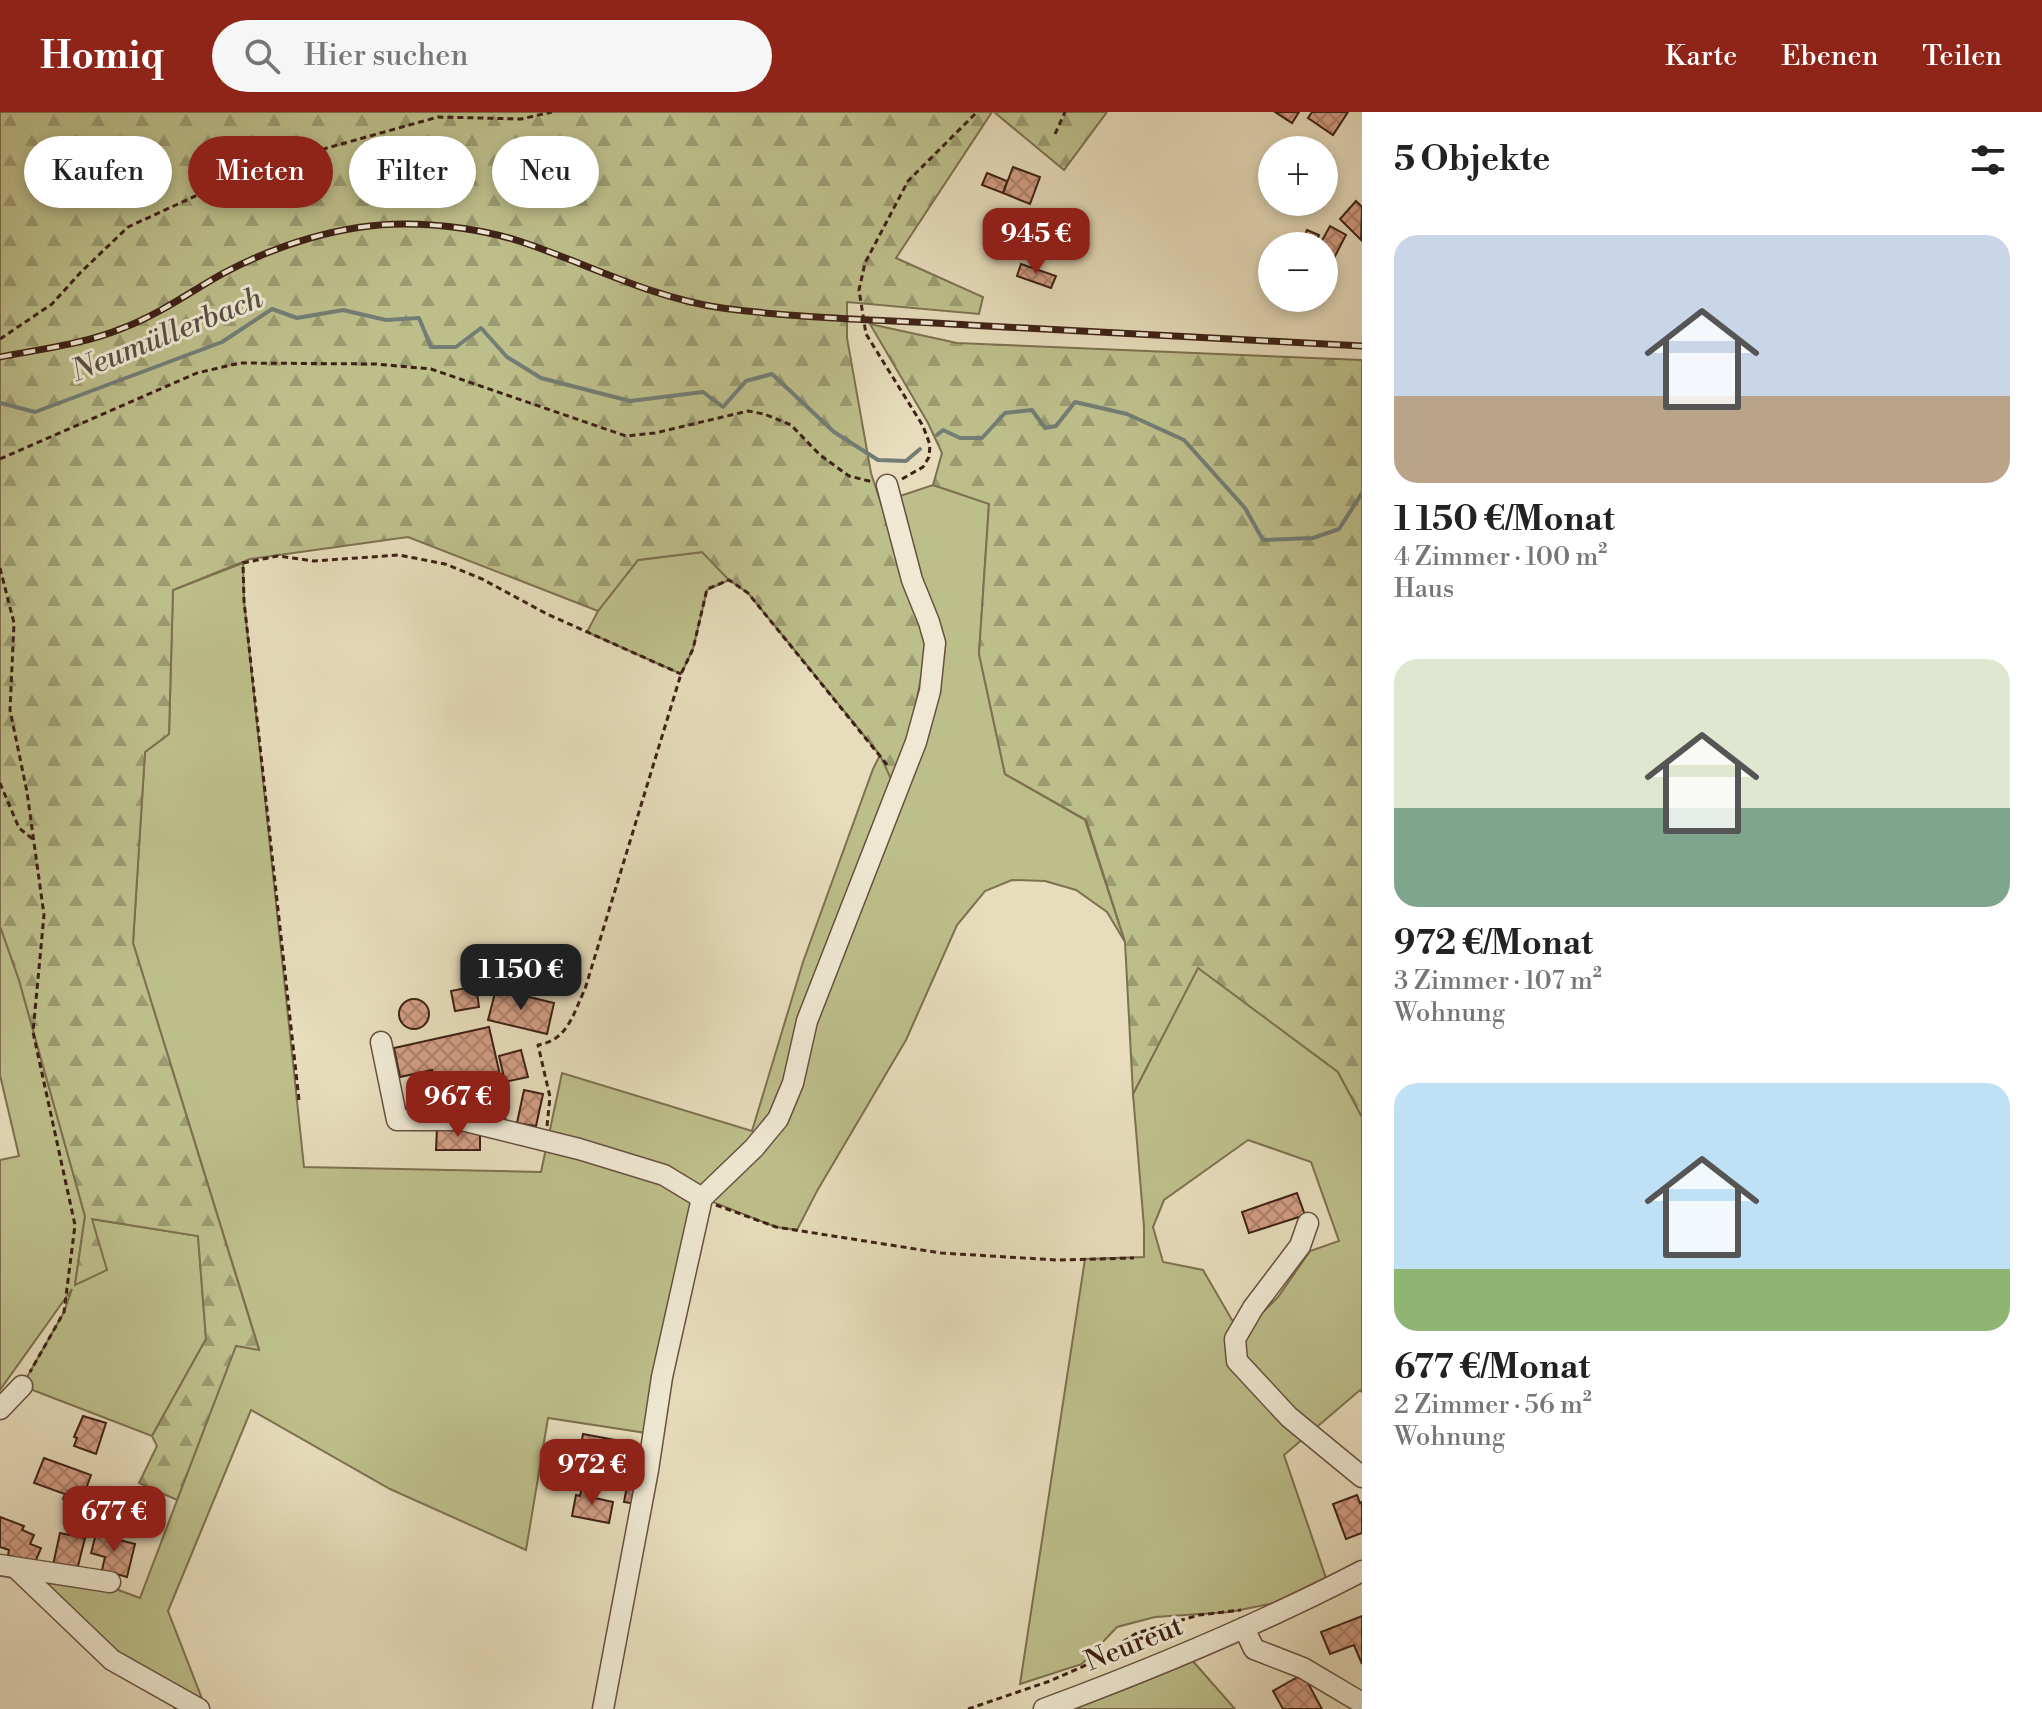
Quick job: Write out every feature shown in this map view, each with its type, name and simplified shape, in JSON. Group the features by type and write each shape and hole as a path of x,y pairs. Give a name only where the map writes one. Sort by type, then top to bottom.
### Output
{"street":[{"path":"603,1709 646,1483 662,1377 702,1198 754,1148 778,1119 793,1083 807,1021 916,742 930,691 935,643 912,580 887,485"},
{"path":"381,1042 397,1120 462,1120 546,1141 664,1175 702,1198"},
{"path":"1308,1223 1300,1246 1253,1308 1235,1339 1237,1361 1289,1417 1362,1477"},
{"path":"0,1409 22,1386"},
{"path":"9,1567 110,1582"},
{"path":"9,1567 112,1660 199,1709"},
{"name":"Neureut","path":"1044,1709 1115,1683 1243,1619 1362,1571"},
{"path":"1243,1619 1254,1649 1303,1668 1362,1703"}],"path":[{"path":"0,339 52,304 128,227 228,181 327,148 438,117 521,119 552,112"},
{"path":"0,459 197,373 240,363 376,364 431,369 626,436 655,433 748,411 764,414 791,425 820,455 849,476 887,485 896,483 923,467 929,457 930,445 923,426 866,334 859,290 865,263 908,181 977,112"},
{"path":"1055,134 1065,112"},
{"path":"299,1100 245,617 243,563 278,556 314,561 399,555 445,564 681,674"},
{"path":"0,568 14,623 10,710 27,792 44,915 33,1032 75,1225 64,1312 22,1386"},
{"path":"546,1141 550,1097 538,1045 553,1042 566,1031 585,989 681,674 693,649 707,589 729,580 748,593 890,767 897,792"},
{"path":"0,783 19,828 34,840"},
{"path":"702,1198 776,1227 878,1245 941,1253 1057,1260 1134,1258"},
{"path":"968,1709 1062,1676 1137,1633 1199,1615 1243,1619"}],"green space":[{"path":"0,112 992,112 896,258 983,297 979,314 847,302 847,338 871,473 928,646 897,792 880,755 748,593 729,580 702,552 638,560 598,611 408,537 250,559 173,590 169,734 145,752 133,943 259,1350 236,1346 177,1500 139,1483 157,1446 152,1436 206,1339 198,1236 92,1219 107,1270 75,1285 85,1216 19,980 0,926"},
{"path":"994,112 1107,112 1064,170"},
{"path":"870,324 957,343 1362,360 1362,1117 1338,1072 1198,968 1133,1094 1125,942 1086,820 1005,774 979,654 989,504 933,485 942,453"},
{"path":"933,485 989,503 979,654 1005,774 1085,820 1125,942 1107,912 1076,890 1045,881 1012,880 985,891 957,925 906,1040 797,1230 776,1227 703,1198 653,1434 548,1418 526,1550 390,1489 251,1410 168,1611 206,1709 174,1709 180,1699 112,1660 18,1570 113,1588 140,1598 236,1345 259,1349 133,943 145,752 169,734 173,590 243,563 244,601 304,1167 541,1172 562,1073 752,1131 803,962 873,769 880,755 890,767 930,691 891,499"},
{"path":"703,552 729,580 707,590 693,649 681,674 587,632 598,611 638,560"},
{"path":"0,926 19,980 85,1216 75,1284 91,1219 198,1236 206,1339 152,1436 22,1386 64,1312 72,1289 0,1390 0,1160 19,1156 0,1075"},
{"path":"1198,967 1338,1072 1362,1117 1362,1392 1360,1390 1284,1455 1326,1578 1274,1603 1230,1612 1155,1617 1117,1627 1082,1664 1020,1684 1085,1259 1144,1257 1133,1094","holes":["1248,1140 1311,1162 1339,1241 1310,1251 1278,1297 1250,1325 1232,1320 1203,1270 1163,1262 1153,1227 1164,1200"]},
{"path":"1191,1659 1235,1709 1044,1709"}],"building":[{"path":"1275,112 1299,112 1292,123"},
{"path":"1312,112 1348,112 1333,135 1308,118"},
{"path":"1013,167 1040,177 1030,204 1003,193"},
{"path":"987,173 1007,181 1003,193 982,185"},
{"path":"1356,201 1362,207 1361,240 1340,219"},
{"path":"1330,226 1346,235 1338,250 1338,232 1327,232"},
{"path":"1021,264 1056,276 1051,288 1017,276"},
{"path":"476,986 479,1007 455,1011 451,991"},
{"path":"496,989 554,1003 547,1034 488,1020"},
{"path":"414,999 425,1003 429,1014 425,1025 414,1029 403,1025 399,1014 403,1003"},
{"path":"489,1027 503,1088 507,1088 505,1122 476,1120 477,1097 469,1072 434,1080 432,1070 400,1077 394,1048"},
{"path":"521,1050 528,1077 505,1082 499,1056"},
{"path":"524,1090 543,1094 536,1126 517,1123"},
{"path":"437,1128 480,1128 480,1150 436,1150"},
{"path":"1297,1193 1305,1215 1249,1233 1242,1212"},
{"path":"83,1416 106,1423 96,1454 74,1446 77,1438 74,1437"},
{"path":"583,1434 626,1442 620,1475 577,1467"},
{"path":"44,1458 91,1475 80,1505 63,1499 65,1494 34,1483"},
{"path":"630,1470 644,1473 637,1504 624,1502"},
{"path":"582,1487 597,1490 595,1498 613,1502 609,1523 572,1516 576,1495 580,1496"},
{"path":"1357,1495 1362,1502 1362,1533 1346,1539 1333,1504"},
{"path":"0,1517 24,1526 22,1530 34,1535 30,1544 41,1548 34,1565 8,1555 9,1550 0,1547"},
{"path":"60,1533 85,1538 77,1570 53,1565"},
{"path":"96,1534 135,1544 127,1577 102,1570 105,1557 91,1553"},
{"path":"1362,1616 1362,1664 1354,1645 1330,1654 1321,1632"},
{"path":"1303,1674 1322,1709 1283,1709 1273,1691"}],"waterway":[{"name":"Neumüllerbach","path":"0,403 35,412 222,342 272,309 297,318 343,310 386,320 419,318 431,347 456,347 481,328 507,357 541,378 630,401 703,392 723,407 746,381 772,374 834,432 878,460 906,461 920,449"},
{"name":"Neumüllerbach","path":"937,435 943,430 960,438 982,438 1005,413 1032,410 1045,428 1056,426 1075,402 1127,414 1184,440 1245,508 1263,540 1313,538 1339,529 1362,493"}],"railway":[{"path":"0,357 108,334 161,310 222,274 287,245 333,232 404,224 464,228 494,234 645,289 722,308 845,319 1362,346"}]}
